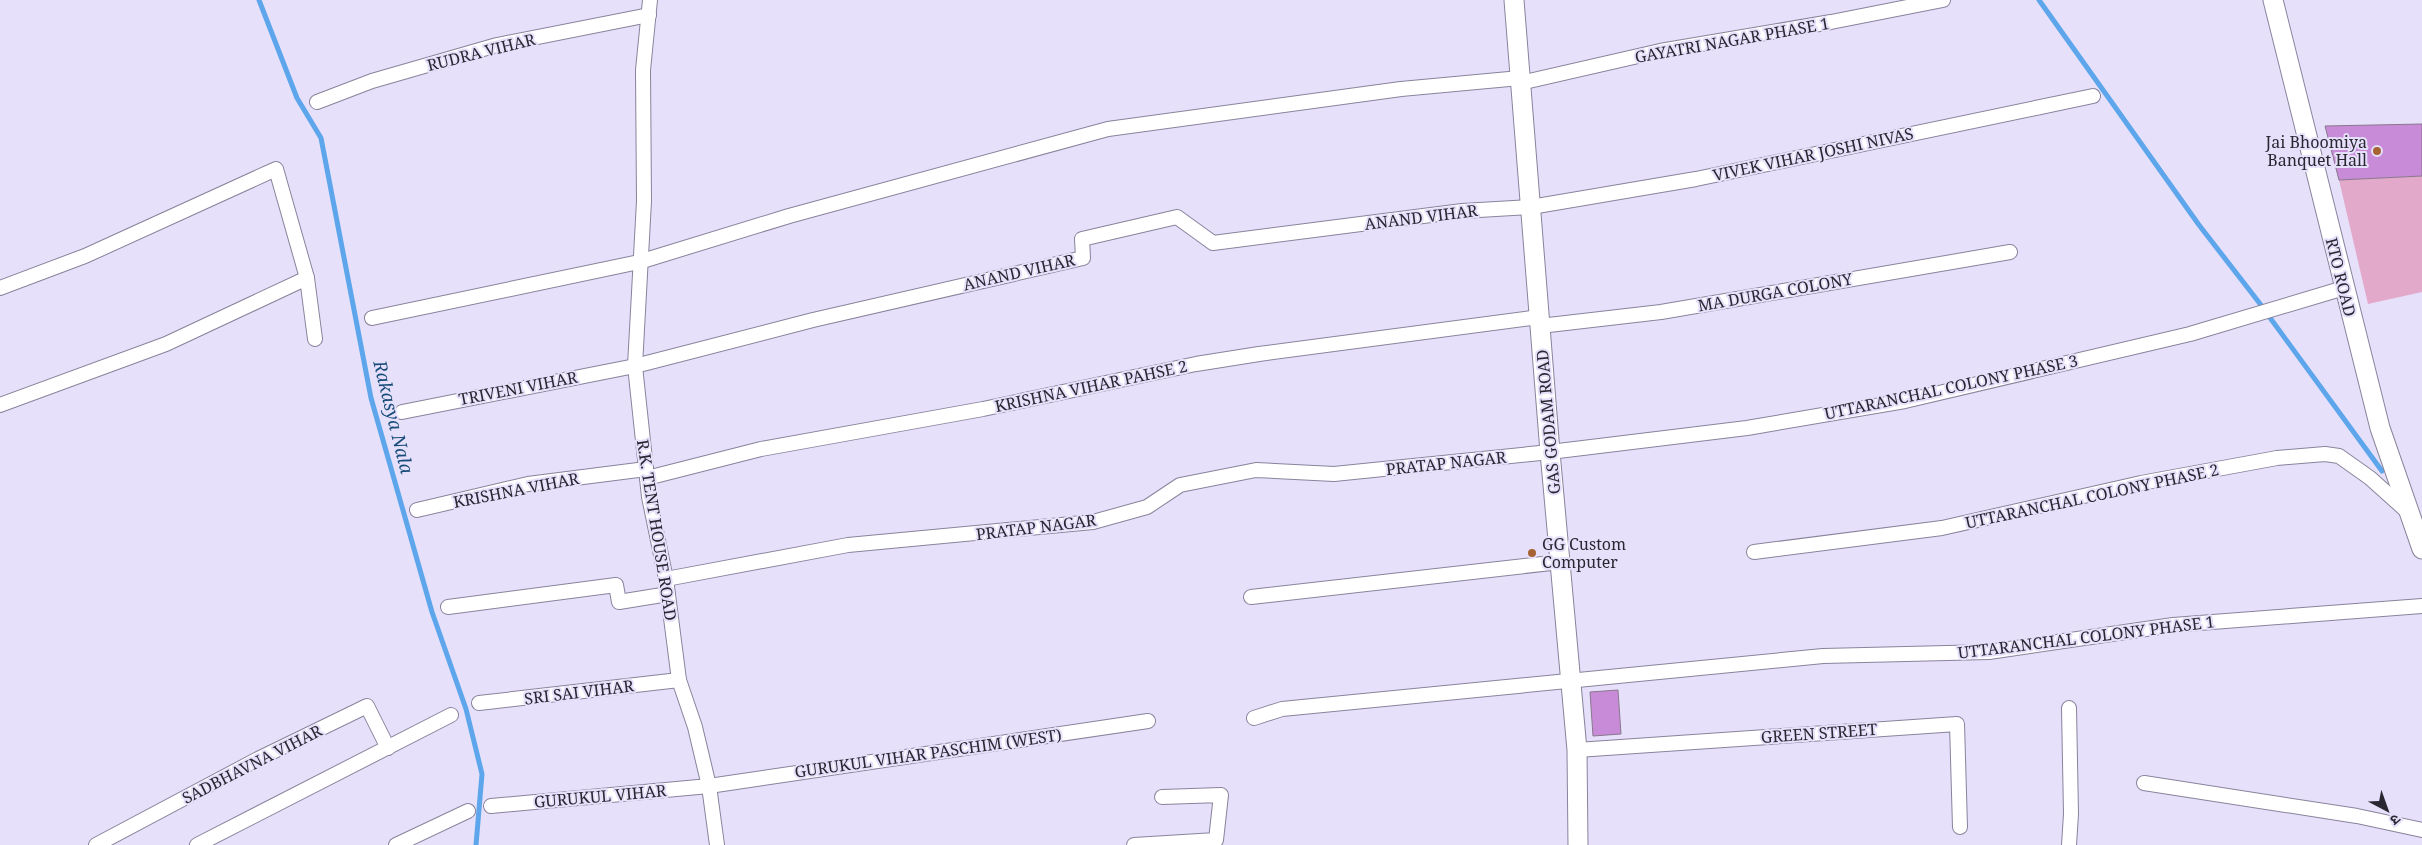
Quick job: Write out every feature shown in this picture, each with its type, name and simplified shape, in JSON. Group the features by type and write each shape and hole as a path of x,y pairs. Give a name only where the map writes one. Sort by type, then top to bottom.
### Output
{"main road":[{"name":"GAS GODAM ROAD","path":"1514,0 1550,452 1577,750 1578,845"},
{"name":"RTO ROAD","path":"2273,0 2380,428 2422,549"}],"street":[{"name":"R.K. TENT HOUSE ROAD","path":"650,0 643,70 644,201 639,262 635,366 646,473 667,586 679,680 695,727 709,786 717,845"},
{"name":"GAYATRI NAGAR PHASE 1","path":"372,318 639,262 789,216 1108,129 1401,89 1520,80 1660,51 1831,22 1943,0"},
{"name":"RUDRA VIHAR","path":"316,102 372,81 497,46 649,15"},
{"name":"VIVEK VIHAR JOSHI NIVAS","path":"1531,206 1696,179 2093,96"},
{"path":"0,288 85,256 276,170 307,278 315,339"},
{"name":"ANAND VIHAR","path":"635,366 813,320 1083,258 1082,239 1177,217 1213,243 1462,211 1531,206"},
{"name":"MA DURGA COLONY","path":"1540,322 1661,312 2010,252"},
{"path":"0,405 166,344 307,278"},
{"name":"UTTARANCHAL COLONY PHASE 3","path":"1550,452 1746,428 1905,401 2190,334 2344,288"},
{"name":"KRISHNA VIHAR PAHSE 2","path":"646,473 761,449 983,409 1196,364 1259,354 1540,322"},
{"name":"TRIVENI VIHAR","path":"402,412 509,389 635,366"},
{"name":"PRATAP NAGAR","path":"448,607 616,585 619,602 667,586 848,545 1093,522 1147,506 1180,485 1256,470 1334,474 1550,452"},
{"name":"UTTARANCHAL COLONY PHASE 2","path":"1754,552 1942,528 2141,483 2277,458 2325,454 2340,456 2370,478 2410,514"},
{"name":"KRISHNA VIHAR","path":"417,510 528,484 646,473"},
{"path":"1251,597 1560,562"},
{"name":"UTTARANCHAL COLONY PHASE 1","path":"1254,718 1282,709 1823,656 1989,652 2173,625 2422,606"},
{"name":"SRI SAI VIHAR","path":"479,703 679,680"},
{"name":"SADBHAVNA VIHAR","path":"96,845 258,759 366,706 388,748"},
{"path":"2069,708 2071,814 2069,845"},
{"path":"196,845 451,715"},
{"name":"GURUKUL VIHAR PASCHIM (WEST)","path":"709,786 1148,721"},
{"name":"GREEN STREET","path":"1577,750 1957,724 1960,827"},
{"path":"2144,783 2356,816 2422,830"},
{"name":"GURUKUL VIHAR","path":"491,806 709,786"},
{"path":"1134,845 1216,840 1221,795 1162,797"},
{"path":"396,845 468,811"}],"shaded area":[{"path":"2422,176 2422,292 2368,304 2339,180"}],"building":[{"name":"Jai Bhoomiya Banquet Hall","path":"2422,124 2422,176 2339,180 2325,126"},
{"path":"1618,690 1621,734 1593,736 1590,692"}],"waterway":[{"name":"Rakasya Nala","path":"259,0 297,98 321,138 371,398 432,612 466,709 482,774 476,845"},
{"path":"2039,0 2199,225 2261,305"},
{"path":"2268,315 2382,471"}],"place":[{"name":"Jai Bhoomiya Banquet Hall","path":"2377,151"},
{"name":"GG Custom Computer","path":"1532,553"}]}
